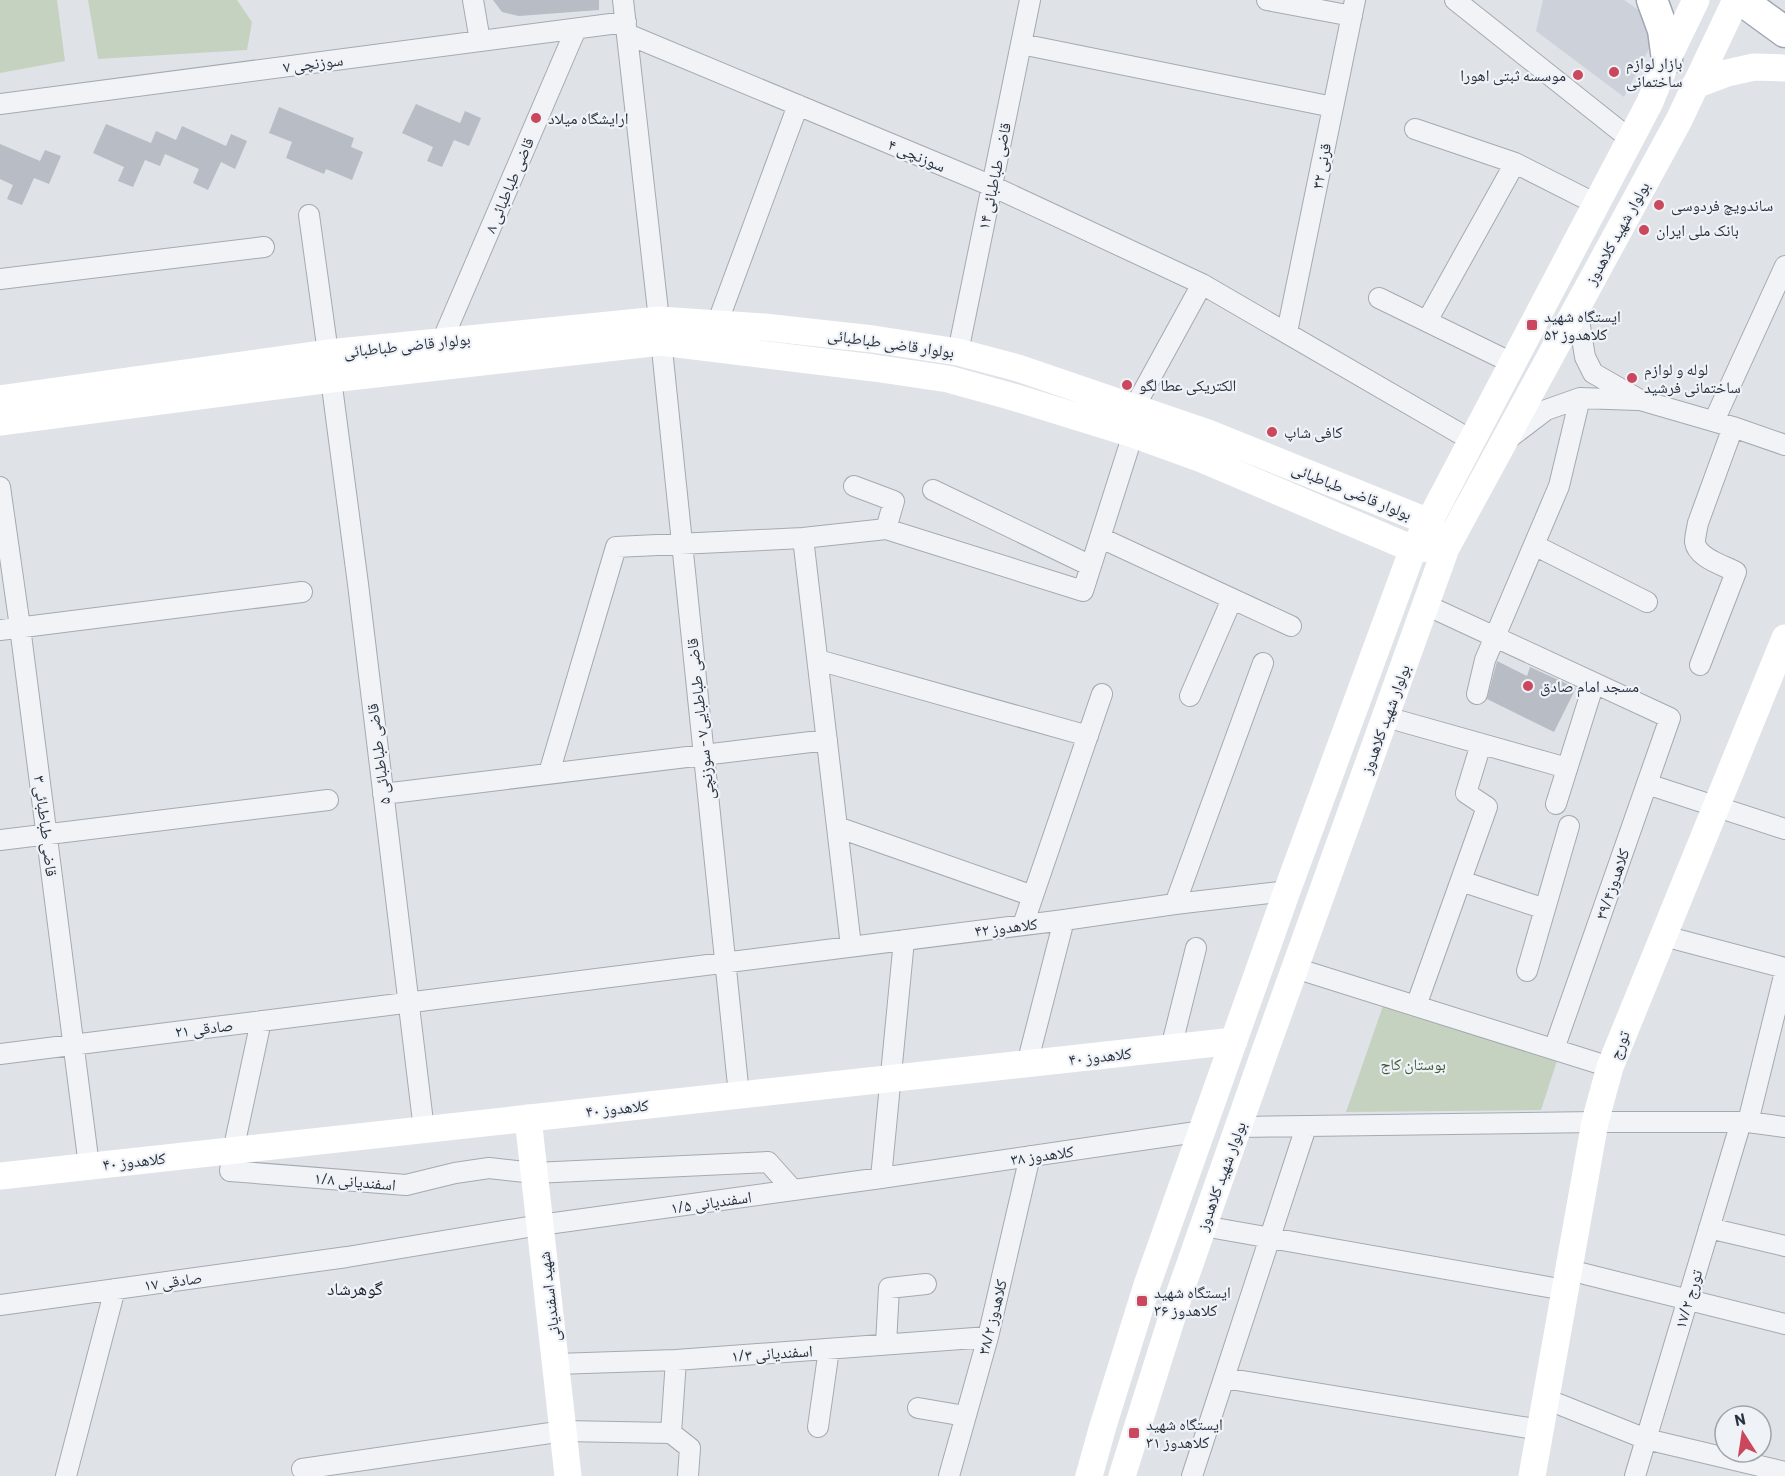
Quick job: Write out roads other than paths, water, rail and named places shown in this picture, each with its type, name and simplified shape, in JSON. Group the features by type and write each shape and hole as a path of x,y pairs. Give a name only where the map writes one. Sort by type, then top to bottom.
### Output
{"main road":[{"path":"1652,0 1663,30 1667,60"},
{"name":"بولوار شهید کلاهدوز","path":"1089,1476 1147,1285 1287,891 1413,549 1650,102 1696,0"},
{"name":"بولوار شهید کلاهدوز","path":"1122,1476 1203,1226 1446,548 1679,120 1736,0"},
{"path":"1741,0 1785,32"},
{"path":"1695,85 1727,73 1754,67 1785,68"},
{"path":"1650,102 1679,120"},
{"name":"بولوار قاضی طباطبائی","path":"0,399 717,324 764,327 873,339 958,352 1018,368 1134,421 1202,459 1413,549 1446,548"},
{"name":"بولوار قاضی طباطبائی","path":"0,422 329,366 442,341 660,331 851,365 948,379 1013,397 1208,433 1429,522 1446,548"},
{"name":"تورج","path":"1532,1476 1595,1122 1610,1067 1716,807 1780,667 1785,638"},
{"name":"کلاهدوز ۴۰","path":"0,1176 1234,1041"},
{"name":"شهید اسفندیانی","path":"528,1118 568,1476"}],"street":[{"path":"474,0 480,41"},
{"name":"قاضی طباطبایی۷ - سوزنچی","path":"623,0 660,331 739,1095"},
{"name":"قاضی طباطبائی ۱۴","path":"958,352 1030,0"},
{"path":"1267,0 1353,8"},
{"path":"1455,0 1630,139"},
{"name":"قرنی ۳۲","path":"1287,332 1353,8"},
{"name":"سوزنچی ۷","path":"0,104 576,29 627,28"},
{"name":"سوزنچی ۴","path":"627,28 798,105 992,186 1202,284 1472,440"},
{"name":"قاضی طباطبائی ۸","path":"442,341 576,29"},
{"path":"1021,44 1333,107"},
{"path":"717,324 798,105"},
{"path":"1415,129 1515,163 1596,204"},
{"path":"1427,321 1515,163"},
{"name":"قاضی طباطبائی ۵","path":"309,215 358,584 424,1130"},
{"path":"0,279 264,247"},
{"path":"1714,422 1779,292 1785,266"},
{"path":"549,773 616,547 803,538 886,529 1083,591 1101,538 1134,421 1202,284"},
{"path":"1379,298 1512,363"},
{"path":"1577,308 1585,357 1593,373 1640,400 1785,445"},
{"path":"1503,442 1546,410 1580,398 1640,400"},
{"path":"1477,694 1485,660 1559,486 1580,398"},
{"path":"1700,665 1736,572 1697,550 1695,540 1698,523 1733,427"},
{"path":"854,486 894,501 886,529"},
{"name":"قاضی طباطبائی ۳","path":"0,487 89,1166"},
{"path":"933,490 1091,566"},
{"path":"803,538 851,946"},
{"path":"1101,538 1291,626"},
{"path":"1534,545 1647,602"},
{"path":"0,630 302,592"},
{"path":"1190,696 1232,598"},
{"path":"1426,605 1594,683 1556,804"},
{"path":"818,660 1088,736"},
{"path":"1176,904 1263,663"},
{"name":"کلاهدوز۳۹/۴","path":"1554,1049 1670,718 1594,683"},
{"path":"1023,925 1102,694"},
{"path":"1386,717 1567,768"},
{"path":"383,794 827,740"},
{"path":"1416,1006 1487,807 1466,793 1481,744"},
{"path":"1647,784 1785,829"},
{"path":"0,840 328,801"},
{"path":"1527,971 1569,826"},
{"path":"837,827 1033,896"},
{"path":"1461,881 1545,909"},
{"name":"کلاهدوز ۴۲","path":"408,1002 1287,891"},
{"path":"1027,1064 1064,920"},
{"path":"1664,936 1785,970"},
{"path":"881,1178 904,940"},
{"path":"1171,1048 1196,948"},
{"path":"1295,968 1610,1067"},
{"name":"تورج ۱۷/۲","path":"1635,1476 1709,1228 1744,1122 1785,970"},
{"name":"صادقی ۲۱","path":"0,1054 408,1002"},
{"path":"233,1151 261,1021"},
{"path":"1239,1127 1595,1122 1744,1122 1785,1127"},
{"path":"1192,1476 1306,1127"},
{"name":"کلاهدوز ۳۸","path":"881,1178 1203,1131"},
{"name":"اسفندیانی ۱/۸","path":"233,1151 230,1171 406,1185 455,1173 489,1168 534,1173"},
{"name":"کلاهدوز ۳۸/۲","path":"949,1476 988,1337 1030,1156"},
{"path":"534,1173 768,1162 793,1190"},
{"name":"اسفندیانی ۱/۵","path":"347,1257 540,1225 881,1178"},
{"path":"1203,1226 1269,1238 1688,1299 1785,1324"},
{"path":"1709,1228 1785,1246"},
{"name":"صادقی ۱۷","path":"0,1305 347,1257"},
{"path":"886,1344 889,1288 926,1284"},
{"path":"66,1476 115,1289"},
{"name":"اسفندیانی ۱/۳","path":"556,1364 676,1360 988,1337"},
{"path":"818,1427 829,1348"},
{"path":"671,1433 676,1360"},
{"path":"1224,1378 1540,1430"},
{"path":"1546,1399 1646,1439 1785,1472"},
{"path":"918,1408 965,1416"},
{"path":"302,1469 564,1431 671,1433 690,1448 688,1476"}],"place":[{"name":"بازار لوازم ساختمانی","path":"1614,72"},
{"name":"موسسه ثبتی اهورا","path":"1578,75"},
{"name":"ارايشگاه ميلاد","path":"536,118"},
{"name":"ساندویچ فردوسی","path":"1659,205"},
{"name":"بانک ملی ایران","path":"1644,230"},
{"name":"ایستگاه شهید کلاهدوز ۵۲","path":"1532,325"},
{"name":"لوله و لوازم ساختمانی فرشید","path":"1632,378"},
{"name":"الکتریکی عطا لگو","path":"1127,385"},
{"name":"کافی شاپ","path":"1272,432"},
{"name":"مسجد امام صادق","path":"1528,686"},
{"name":"ایستگاه شهید کلاهدوز ۳۶","path":"1142,1301"},
{"name":"ایستگاه شهید کلاهدوز ۳۱","path":"1134,1433"}],"district":[{"name":"گوهرشاد","path":"355,1289"}],"park label":[{"name":"بوستان کاج","path":"1413,1064"}]}
